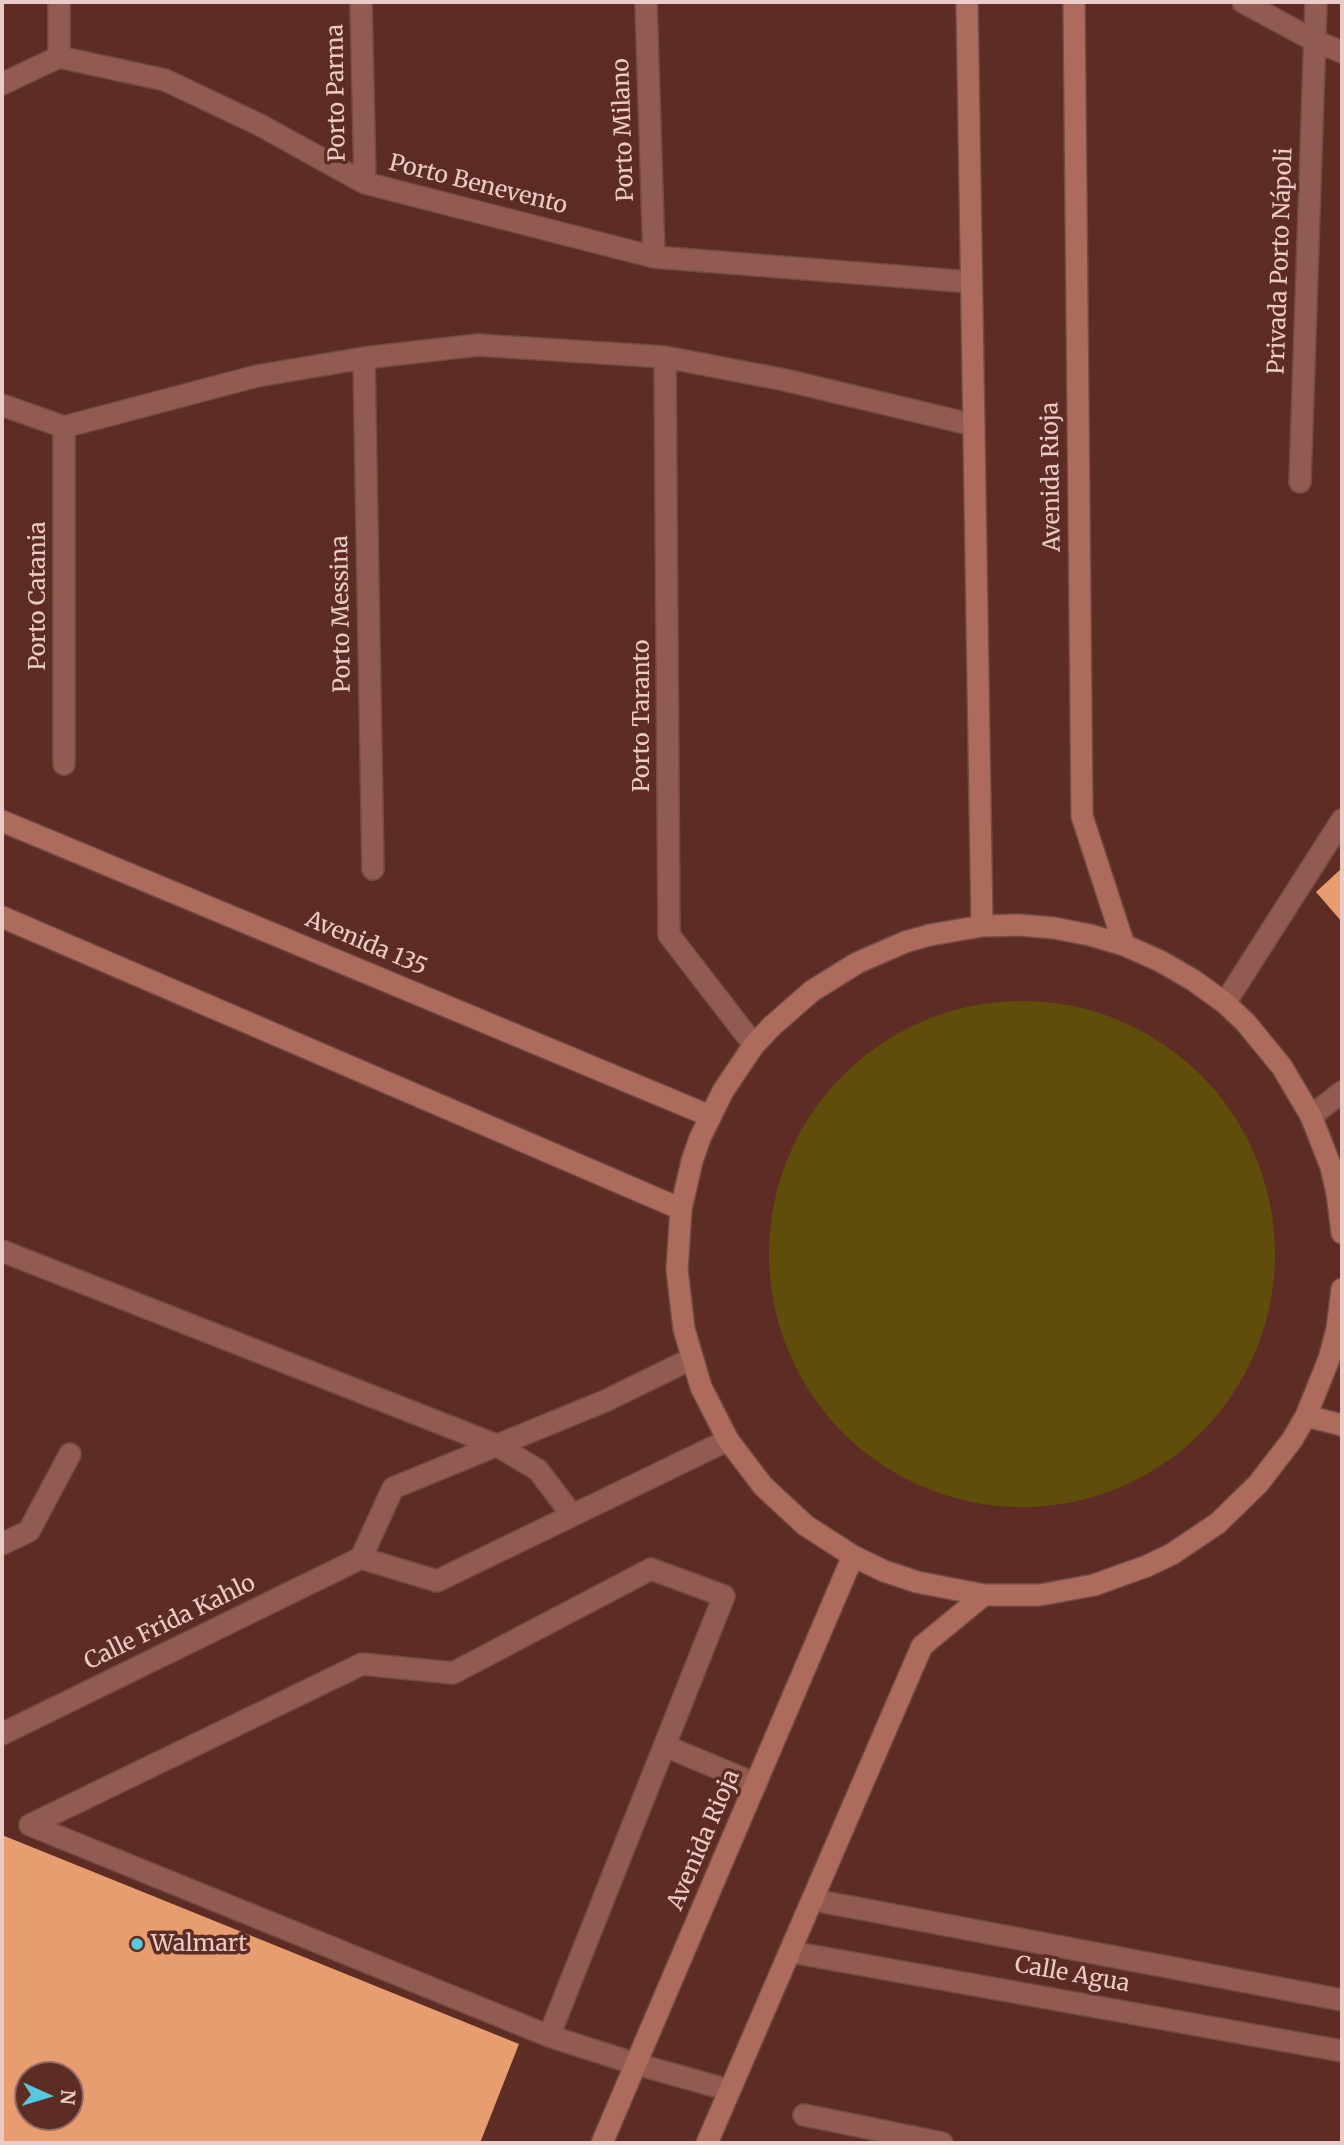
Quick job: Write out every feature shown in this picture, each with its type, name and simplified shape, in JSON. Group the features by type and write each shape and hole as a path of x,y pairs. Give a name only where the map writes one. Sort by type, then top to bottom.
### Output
{"main road":[{"path":"967,2 982,926"},
{"name":"Avenida Rioja","path":"1074,2 1082,816 1124,945"},
{"name":"Avenida 135","path":"2,821 710,1116"},
{"path":"2,917 681,1209"},
{"path":"1342,1233 1341,1207 1331,1167 1311,1116 1293,1083 1246,1023 1225,1003 1182,973 1124,945 1054,928 1019,925 982,926 905,942 857,963 802,999 754,1045 737,1068 710,1116 692,1161 677,1239 679,1300 691,1359 701,1387 728,1440 763,1486 805,1525 853,1556 884,1571 917,1582 984,1595 1040,1595 1094,1585 1172,1554 1218,1523 1276,1463 1306,1416 1339,1330 1342,1289"},
{"path":"1306,1416 1342,1425"},
{"name":"Avenida Rioja","path":"602,2143 853,1556"},
{"path":"707,2143 792,1952 922,1646 984,1595"}],"street":[{"path":"2,84 59,57 59,2"},
{"name":"Porto Parma","path":"361,2 365,183"},
{"name":"Porto Milano","path":"646,2 654,257"},
{"path":"1242,2 1315,41 1342,52"},
{"name":"Privada Porto Nápoli","path":"1300,482 1316,2"},
{"name":"Porto Benevento","path":"59,57 165,80 260,125 365,183 654,257 971,282"},
{"path":"2,405 64,427 257,376 364,358 478,345 665,357 785,380 974,425"},
{"name":"Porto Taranto","path":"665,357 669,935 754,1045"},
{"name":"Porto Messina","path":"364,358 373,869"},
{"name":"Porto Catania","path":"64,427 64,764"},
{"path":"1225,1003 1342,820"},
{"path":"1311,1116 1342,1092"},
{"path":"2,1251 496,1445 538,1470 572,1515"},
{"path":"691,1359 605,1402 393,1488 361,1558 437,1581 728,1440"},
{"path":"2,1544 29,1531 70,1454"},
{"name":"Calle Frida Kahlo","path":"2,1734 361,1558"},
{"path":"549,2036 724,1597 651,1569 453,1673 362,1664 30,1825 549,2036 730,2090"},
{"path":"665,1746 756,1784"},
{"name":"Calle Agua","path":"814,1900 1342,2000"},
{"name":"Calle Agua","path":"792,1952 1342,2051"},
{"path":"804,2115 942,2143"}],"shaded area":[{"path":"1022,1001 1071,1006 1119,1020 1163,1044 1201,1075 1232,1113 1256,1157 1270,1205 1275,1254 1270,1303 1256,1351 1232,1395 1201,1433 1163,1464 1119,1488 1071,1502 1022,1507 973,1502 925,1488 881,1464 843,1433 812,1395 788,1351 774,1303 769,1254 774,1205 788,1157 812,1113 843,1075 881,1044 925,1020 973,1006"}],"building":[{"path":"1342,868 1342,922 1316,892"},
{"name":"Walmart","path":"2,1835 519,2044 480,2143 2,2143"}],"place":[{"name":"Walmart","path":"137,1944"}]}
